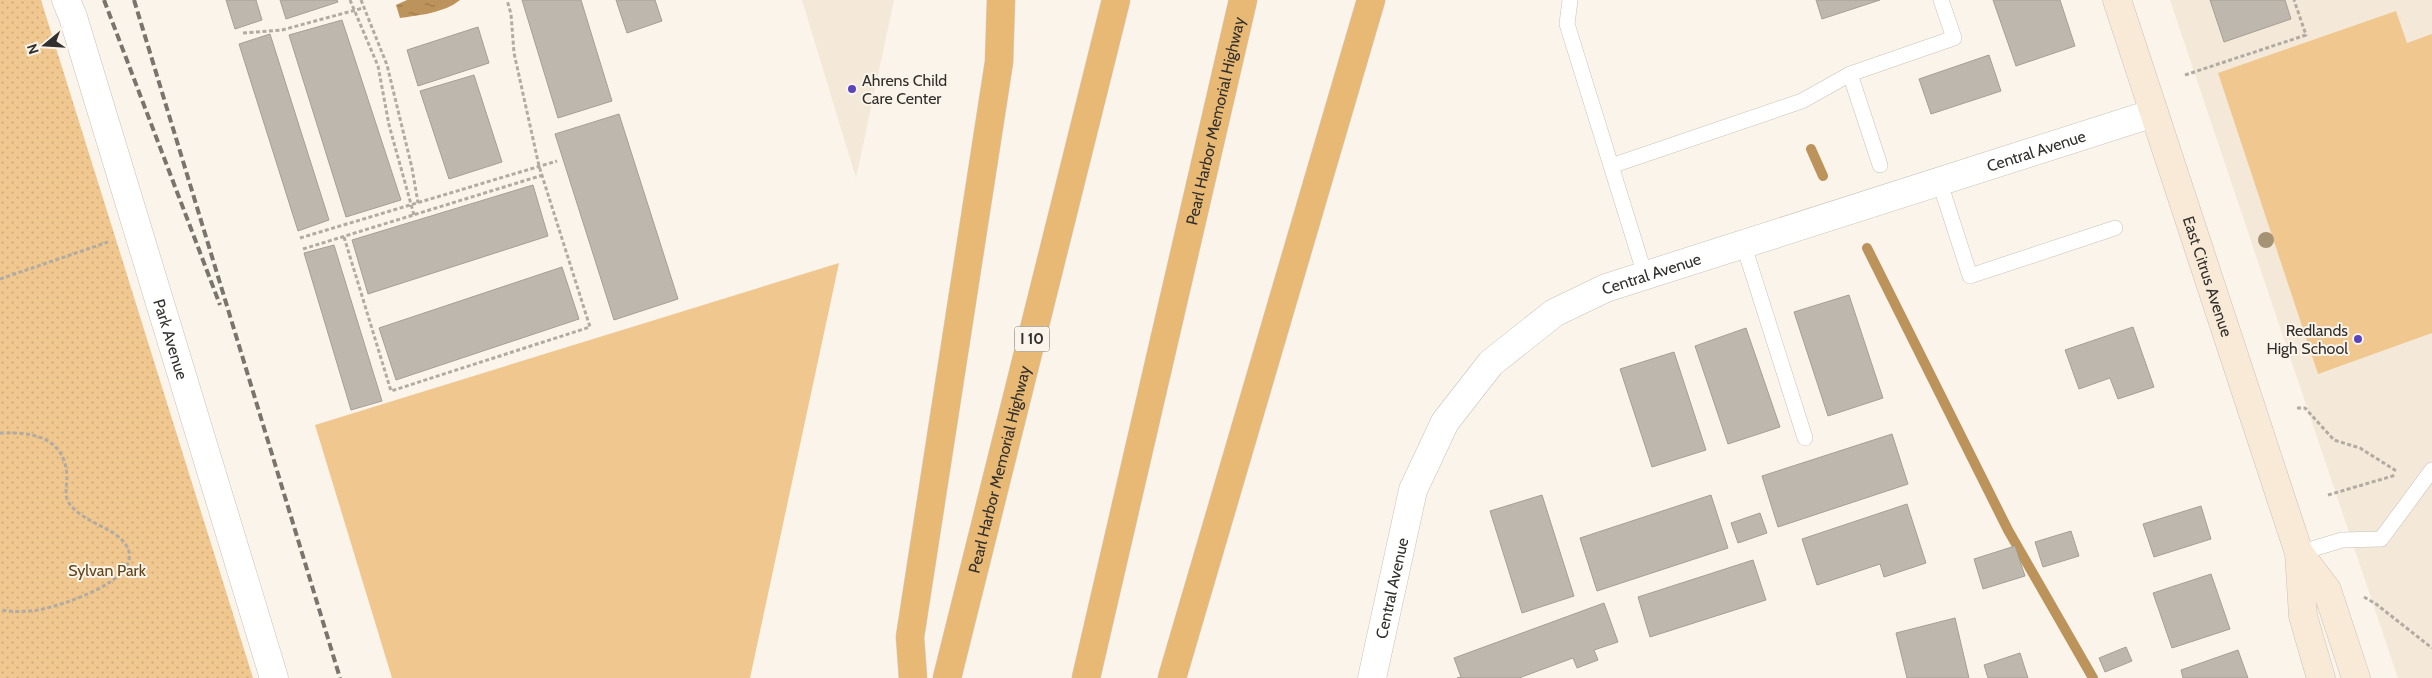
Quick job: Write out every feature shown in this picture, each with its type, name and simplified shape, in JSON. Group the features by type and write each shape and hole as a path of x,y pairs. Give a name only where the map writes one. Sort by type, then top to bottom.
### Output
{"highway":[{"path":"912,678 910,637 1000,62 1001,0"},
{"name":"Pearl Harbor Memorial Highway","path":"947,678 1116,0"},
{"name":"Pearl Harbor Memorial Highway","path":"1086,678 1243,0"},
{"path":"1172,678 1371,0"}],"main road":[{"name":"East Citrus Avenue","path":"2117,0 2299,553 2303,616 2321,678"},
{"name":"East Citrus Avenue","path":"2299,553 2326,590 2356,678"}],"street":[{"name":"Park Avenue","path":"66,0 76,27 274,678"},
{"name":"Central Avenue","path":"1372,678 1413,490 1445,422 1491,362 1554,313 1606,288 1743,242 2154,113"}],"lane":[{"path":"1570,0 1566,24 1646,275"},
{"path":"1611,166 1802,101 1850,74 1954,38 1940,0"},
{"path":"1850,74 1880,164"},
{"path":"1939,180 1970,276 2115,228"},
{"path":"1743,242 1806,438"},
{"path":"2299,553 2342,540 2381,539 2432,470"}],"path":[{"path":"350,0 378,66 389,125 414,215"},
{"path":"361,0 387,65 412,168 418,202"},
{"path":"344,237 391,391 590,326 539,166 514,53 511,14 507,0"},
{"path":"2185,75 2306,35 2294,0"},
{"path":"243,33 282,30 363,8"},
{"path":"300,238 557,161"},
{"path":"304,249 543,175"},
{"path":"0,279 86,249"},
{"path":"2297,408 2305,408 2334,440 2360,448 2401,474 2328,495"},
{"path":"0,432 24,432 41,436 54,444 62,458 66,474 67,498 70,504 88,521 122,539 129,550 129,561 123,572 110,583 86,594 40,609 17,612 0,610"},
{"path":"2361,596 2376,604 2432,648"}],"shaded area":[{"name":"Ahrens Child Care Center","path":"802,0 894,0 856,178"},
{"name":"Redlands High School","path":"2170,0 2432,0 2432,678 2398,678"}],"green space":[{"name":"Sylvan Park","path":"0,0 41,0 253,678 0,678"},
{"path":"2396,11 2407,43 2432,34 2432,333 2318,374 2218,73"},
{"path":"839,263 750,678 392,678 315,425"}],"water":[{"path":"407,0 460,0 439,11 400,18 396,5"}],"building":[{"path":"226,0 256,0 262,20 235,29"},
{"path":"280,0 337,0 338,2 286,19"},
{"path":"522,0 581,0 612,101 558,118"},
{"path":"616,0 655,0 662,21 627,33"},
{"path":"1816,0 1880,0 1822,19"},
{"path":"1993,0 2060,0 2075,46 2016,66"},
{"path":"2210,0 2285,0 2291,19 2224,42"},
{"path":"342,20 401,200 346,217 289,35"},
{"path":"478,27 489,63 418,86 407,50"},
{"path":"270,34 329,220 298,231 239,44"},
{"path":"1989,55 2001,91 1931,114 1919,79"},
{"path":"474,75 502,162 449,179 420,91"},
{"path":"619,114 678,299 614,320 555,134"},
{"path":"533,185 548,236 368,294 352,240"},
{"path":"334,245 382,401 351,410 304,253"},
{"path":"562,267 579,319 396,380 379,328"},
{"path":"1849,295 1883,398 1828,416 1794,312"},
{"path":"2133,327 2154,387 2118,399 2110,378 2079,389 2065,350"},
{"path":"1746,328 1780,427 1728,444 1695,346"},
{"path":"1674,352 1706,450 1652,467 1620,369"},
{"path":"1892,434 1908,484 1778,527 1762,476"},
{"path":"1542,495 1574,596 1522,613 1490,511"},
{"path":"1711,495 1728,548 1597,591 1580,538"},
{"path":"1907,504 1926,563 1884,577 1880,564 1817,585 1802,539"},
{"path":"2201,506 2211,539 2154,557 2143,524"},
{"path":"1760,513 1767,533 1738,543 1731,523"},
{"path":"2071,531 2079,556 2043,567 2035,542"},
{"path":"2015,546 2025,576 1983,589 1974,559"},
{"path":"1753,560 1766,600 1650,637 1638,597"},
{"path":"2211,574 2230,629 2172,648 2153,593"},
{"path":"1604,603 1618,642 1594,650 1598,660 1577,668 1573,658 1519,678 1457,678 1461,677 1454,658"},
{"path":"1955,618 1969,678 1907,678 1896,633"},
{"path":"2126,647 2132,661 2105,672 2099,658"},
{"path":"2238,650 2248,678 2183,678 2181,670"},
{"path":"2020,653 2028,678 1988,678 1984,665"}],"waterway":[{"path":"1811,149 1823,176"},
{"path":"1867,248 2008,530 2093,678"}],"railway":[{"path":"104,0 220,305"},
{"path":"134,0 340,678"}],"place":[{"name":"Ahrens Child Care Center","path":"852,89"},
{"name":"Redlands High School","path":"2358,339"}]}
